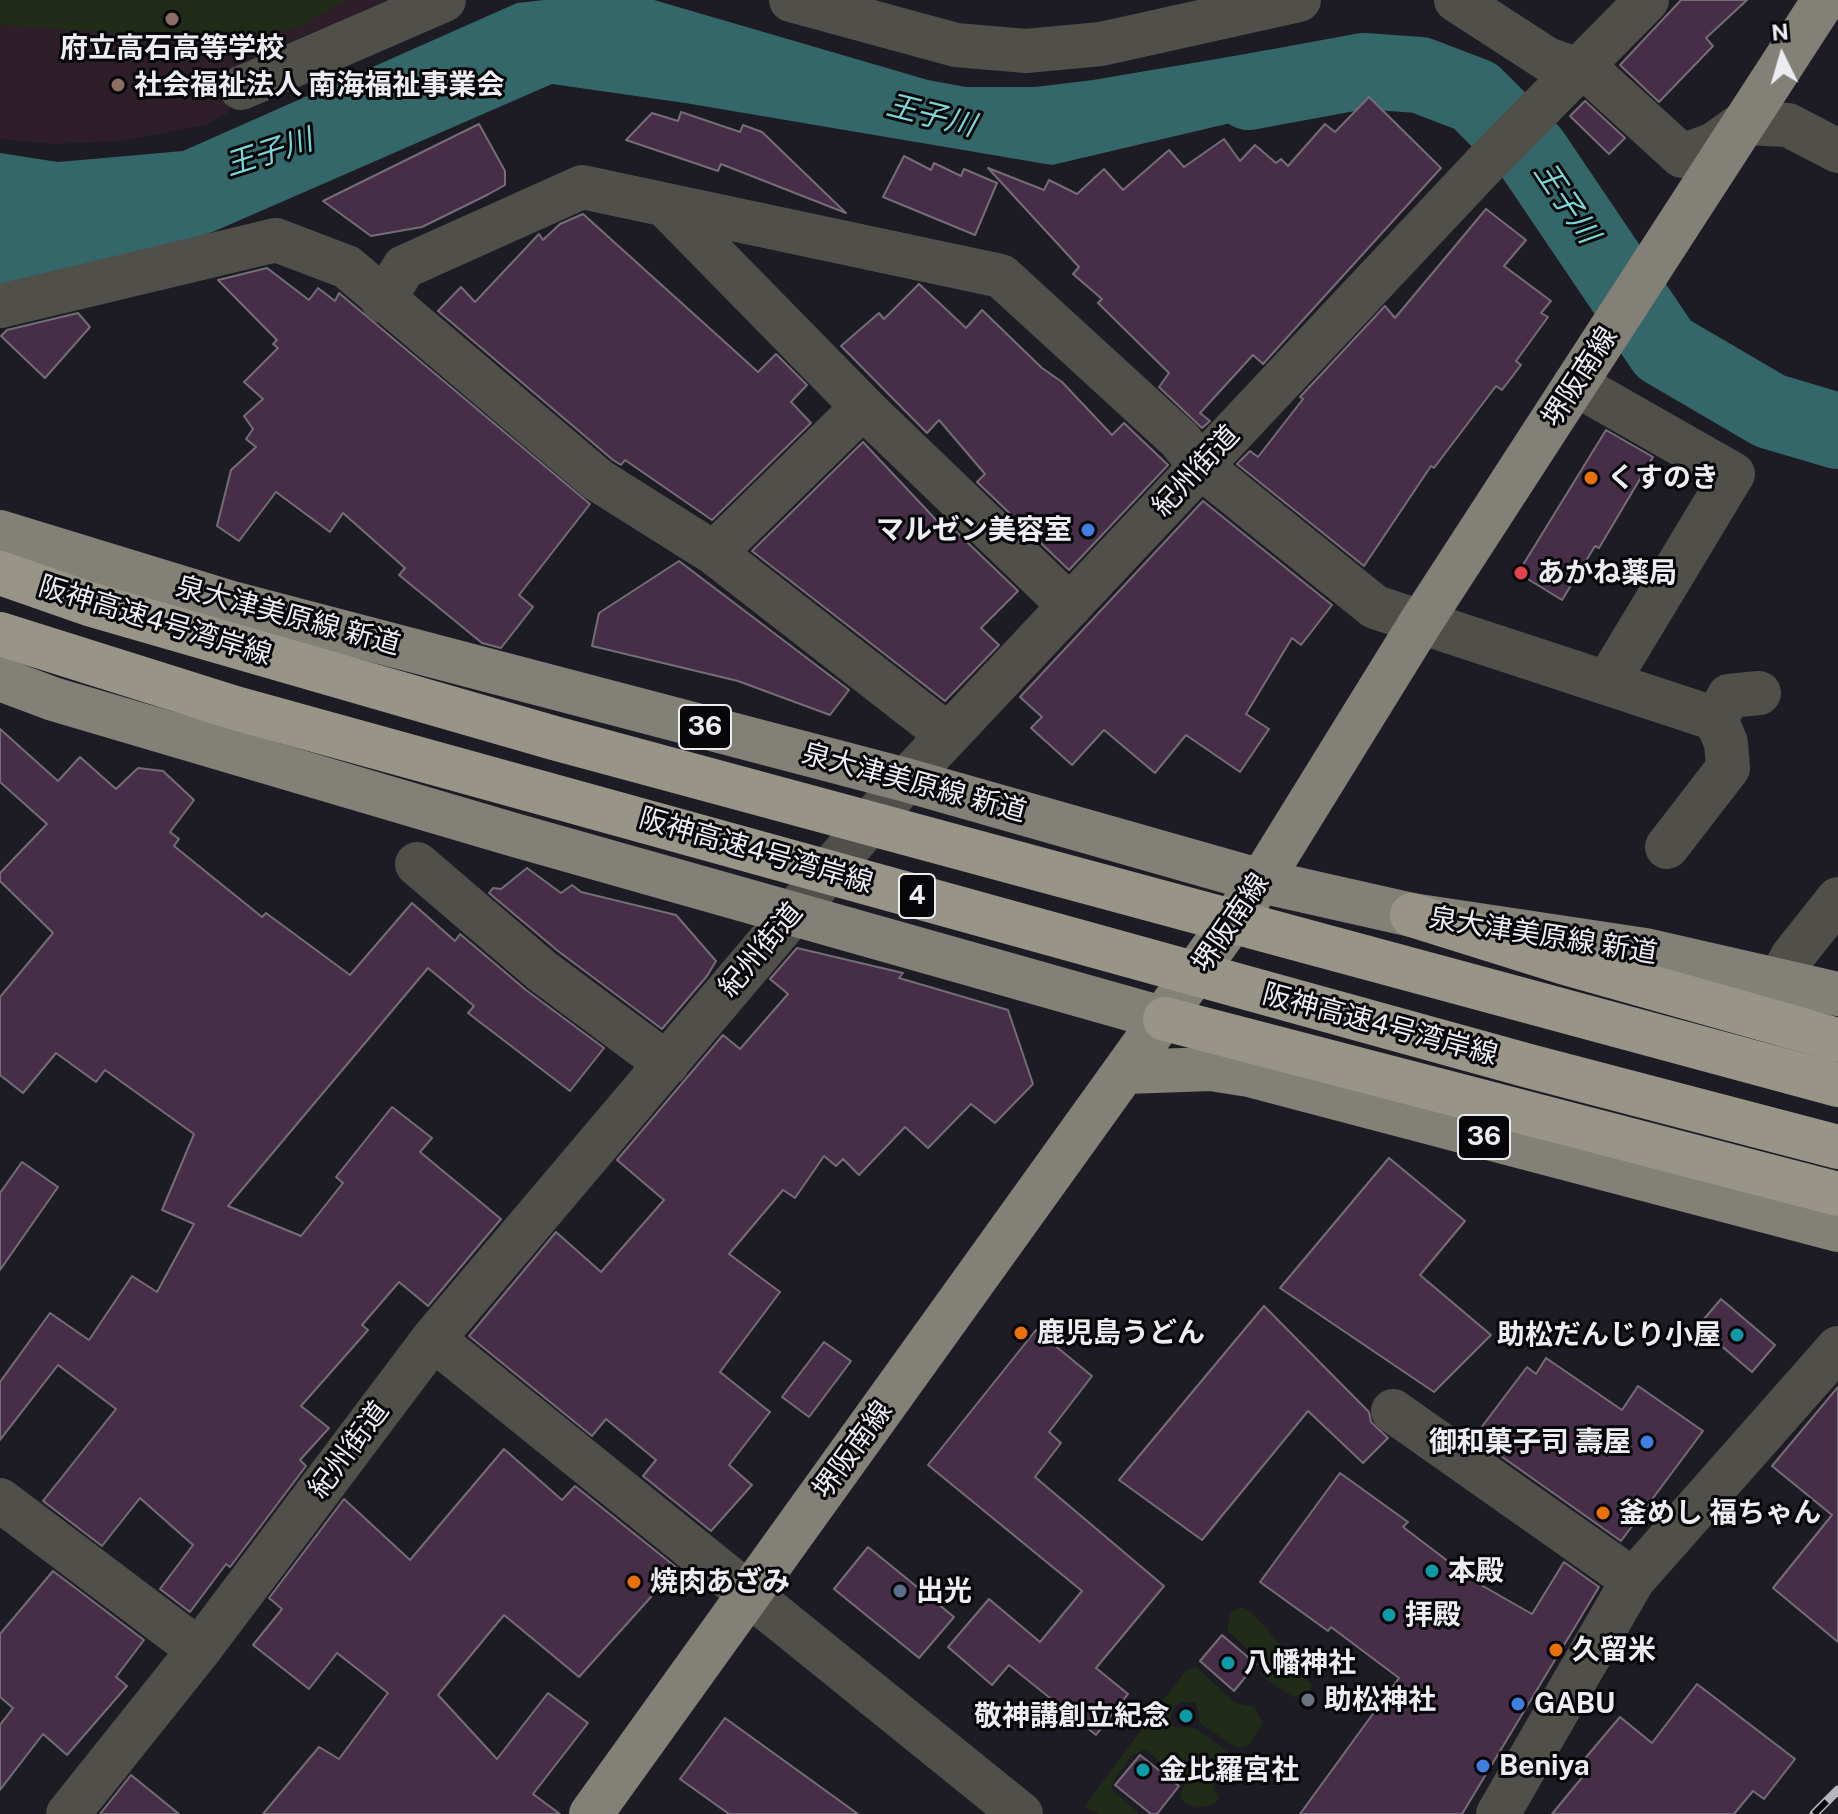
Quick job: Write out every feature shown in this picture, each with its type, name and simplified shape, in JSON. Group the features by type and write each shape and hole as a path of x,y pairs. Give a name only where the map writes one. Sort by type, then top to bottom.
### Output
{"highway":[{"name":"阪神高速4号湾岸線","path":"0,573 89,604 554,738 1838,1085"},
{"name":"阪神高速4号湾岸線","path":"0,634 235,708 1529,1066 1838,1147"},
{"path":"1412,915 1562,962 1838,1040"},
{"path":"1165,1019 1838,1194"}],"main road":[{"name":"堺阪南線","path":"591,1814 1165,1019 1261,881 1421,622 1824,0"},
{"name":"泉大津美原線 新道","path":"0,532 232,603 906,780 1261,881 1412,915 1645,950 1838,994"},
{"path":"0,679 68,704 1165,1019"},
{"name":"36","path":"1126,1072 1211,1069 1249,1075 1838,1230"}],"street":[{"path":"241,88 444,0"},
{"path":"791,0 956,45 1026,51 1101,44 1299,0"},
{"path":"1456,0 1547,59 1593,75 1682,156 1714,144 1744,123 1788,125 1838,151"},
{"name":"紀州街道","path":"68,1814 199,1650 433,1339 906,780 1485,164 1647,0"},
{"path":"383,301 404,267 582,187 1001,276 1180,440 1200,466 1375,607 1716,719 1726,743 1728,768 1667,847"},
{"path":"667,207 863,407 1070,606"},
{"path":"0,306 276,240 347,267 383,301 598,480 714,553 948,735"},
{"path":"1575,384 1733,474 1607,683"},
{"path":"714,553 863,407"},
{"path":"1716,719 1729,696 1759,693"},
{"path":"417,864 542,971 667,1064"},
{"path":"1779,981 1792,957 1838,899"},
{"path":"433,1339 1021,1814"},
{"path":"1498,1814 1633,1580 1838,1348"},
{"path":"1393,1411 1633,1580"},
{"path":"0,1500 199,1650"}],"shaded area":[{"path":"0,0 387,0 255,57 245,57 228,113 205,125 122,141 52,144 0,139"},
{"name":"府立高石高等学校","path":"0,0 347,0 301,26 245,42 0,25"},
{"path":"1242,1607 1252,1613 1282,1646 1289,1666 1312,1684 1310,1692 1293,1697 1262,1676 1256,1657 1227,1630 1231,1612"},
{"path":"1196,1667 1235,1703 1254,1707 1263,1723 1249,1745 1237,1748 1200,1723 1196,1702 1180,1702 1174,1708 1170,1720 1174,1727 1195,1728 1229,1753 1227,1768 1213,1787 1219,1797 1215,1804 1195,1808 1183,1801 1180,1796 1184,1784 1146,1749 1131,1756 1111,1785 1113,1791 1140,1814 1098,1814 1085,1806 1185,1671"}],"water":[{"path":"544,0 654,0 928,80 966,87 1035,87 1093,80 1322,41 1367,91 1052,165 685,103 552,84 215,231 144,257 0,285 0,153 58,162 183,151 517,3"}],"building":[{"path":"1681,0 1747,0 1706,38 1713,46 1659,102 1620,65"},
{"path":"1369,97 1441,168 1263,364 1253,355 1200,413 1210,421 1202,428 1159,387 1169,373 1098,303 1102,299 1073,274 1079,267 988,168 1044,190 1049,180 1077,194 1104,169 1123,190 1169,150 1184,167 1224,139 1240,161 1255,145 1276,163 1281,159 1288,166 1325,124 1335,132"},
{"path":"1585,101 1625,138 1609,154 1570,116"},
{"path":"681,112 740,132 743,125 762,132 846,213 721,164 718,171 626,140 652,113 678,121"},
{"path":"479,124 505,171 505,185 487,195 422,227 371,236 323,201"},
{"path":"904,156 931,170 934,163 961,176 964,169 997,183 975,235 883,197"},
{"path":"1486,209 1526,240 1504,266 1551,301 1541,313 1548,317 1516,361 1521,365 1502,390 1496,386 1434,468 1431,466 1364,566 1237,464 1250,451 1258,457 1303,399 1300,397 1385,306 1395,318"},
{"path":"583,214 758,372 776,354 807,385 791,402 811,423 712,520 625,460 621,465 613,460 438,311 461,287 475,302 539,234 543,240 560,224"},
{"path":"267,268 309,300 318,288 335,301 339,293 590,504 519,595 533,607 501,648 482,643 399,575 405,568 343,513 330,532 276,492 239,541 217,526 231,470 256,447 246,439 253,429 244,416 263,399 244,382 278,348 273,344 277,340 218,280"},
{"path":"919,284 966,328 982,310 1042,368 1062,382 1112,435 1124,423 1168,465 1069,570 977,482 985,474 939,420 927,433 841,346 879,313 884,319"},
{"path":"78,313 90,327 45,378 1,336 7,330"},
{"path":"1606,430 1653,457 1599,548 1595,546 1562,600 1518,573"},
{"path":"863,442 938,522 942,518 1018,591 981,628 999,645 945,701 752,551"},
{"path":"1203,501 1332,605 1301,645 1292,638 1246,714 1269,729 1240,772 1186,735 1155,773 1104,730 1072,765 1031,728 1042,717 1020,697"},
{"path":"679,561 849,690 830,715 738,681 592,646 599,613"},
{"path":"0,729 58,781 80,757 116,789 138,768 163,771 194,800 170,832 179,839 174,846 262,917 266,913 350,975 412,903 455,941 460,934 526,990 604,1048 570,1091 468,1013 474,1006 428,968 228,1206 301,1236 343,1183 336,1177 392,1107 432,1138 420,1152 501,1219 428,1306 399,1282 362,1325 368,1330 301,1406 329,1428 300,1460 306,1466 230,1567 226,1564 190,1612 160,1589 193,1545 140,1498 102,1546 43,1501 116,1409 58,1365 0,1440 0,1382 50,1313 89,1340 132,1276 157,1292 194,1224 162,1210 194,1134 105,1070 96,1082 56,1053 23,1093 0,1075 0,997 53,933 0,881 0,873 47,824 0,782"},
{"path":"527,868 561,893 572,885 581,892 676,915 716,961 662,1029 558,951 489,893 493,888 501,889"},
{"path":"797,948 903,973 899,978 1008,1010 1033,1084 995,1123 971,1104 928,1148 905,1127 859,1175 843,1159 836,1166 824,1156 795,1198 783,1190 729,1254 780,1292 720,1372 770,1412 729,1465 752,1485 711,1531 643,1476 656,1460 606,1419 592,1436 469,1336 556,1232 601,1272 664,1200 617,1160 723,1035 740,1049 788,994 770,979"},
{"path":"1389,1158 1465,1221 1420,1275 1491,1335 1434,1392 1280,1288"},
{"path":"22,1162 58,1187 0,1270 0,1193"},
{"name":"助松だんじり小屋","path":"1721,1299 1775,1345 1752,1372 1698,1326"},
{"path":"1264,1306 1369,1412 1371,1422 1388,1438 1363,1463 1308,1411 1202,1540 1119,1480"},
{"path":"1036,1330 1092,1376 1049,1432 1061,1443 1035,1477 1164,1586 1096,1668 1128,1694 1096,1735 1009,1665 992,1685 948,1647 989,1599 1040,1642 1082,1591 928,1465"},
{"path":"824,1342 851,1361 809,1417 782,1397"},
{"path":"1546,1358 1622,1410 1638,1386 1703,1431 1621,1541 1474,1437 1527,1367 1536,1374"},
{"path":"1838,1387 1838,1642 1773,1588 1832,1515 1772,1466"},
{"path":"504,1449 562,1500 575,1486 677,1568 579,1677 504,1615 438,1695 497,1759 548,1693 588,1723 533,1794 560,1814 263,1814 319,1747 339,1759 388,1693 337,1653 309,1689 253,1645 282,1609 269,1598 344,1499 410,1560"},
{"path":"1340,1473 1408,1522 1403,1527 1474,1581 1532,1614 1564,1562 1599,1587 1462,1814 1300,1814 1399,1678 1331,1627 1328,1631 1260,1582"},
{"path":"868,1547 954,1617 919,1658 834,1589"},
{"path":"53,1571 144,1640 116,1677 127,1686 67,1755 43,1734 0,1790 0,1725 13,1708 0,1697 0,1634"},
{"name":"八幡神社","path":"1222,1635 1256,1664 1234,1691 1200,1661"},
{"path":"1697,1684 1795,1759 1764,1799 1753,1791 1734,1814 1552,1814 1585,1774 1577,1768 1620,1717 1652,1743"},
{"path":"725,1718 858,1814 729,1814 680,1779"},
{"name":"金比羅宮社","path":"1140,1755 1179,1786 1157,1814 1151,1814 1115,1785"},
{"path":"131,1775 179,1814 100,1814"}],"waterway":[{"name":"王子川","path":"1249,92 1363,71 1420,75 1475,96 1531,152 1664,349 1770,411 1838,431"}],"railway":[{"path":"1814,1814 1838,1790"}],"place":[{"name":"府立高石高等学校","path":"172,19"},
{"name":"社会福祉法人 南海福祉事業会","path":"118,85"},
{"name":"くすのき","path":"1591,478"},
{"name":"マルゼン美容室","path":"1088,530"},
{"name":"あかね薬局","path":"1521,573"},
{"name":"鹿児島うどん","path":"1021,1333"},
{"name":"助松だんじり小屋","path":"1737,1335"},
{"name":"御和菓子司 壽屋","path":"1647,1442"},
{"name":"釜めし 福ちゃん","path":"1603,1513"},
{"name":"本殿","path":"1432,1571"},
{"name":"焼肉あざみ","path":"634,1582"},
{"name":"出光","path":"900,1591"},
{"name":"拝殿","path":"1389,1615"},
{"name":"久留米","path":"1556,1650"},
{"name":"八幡神社","path":"1228,1663"},
{"name":"助松神社","path":"1308,1700"},
{"name":"GABU","path":"1518,1704"},
{"name":"敬神講創立紀念","path":"1186,1716"},
{"name":"Beniya","path":"1483,1766"},
{"name":"金比羅宮社","path":"1143,1770"}]}
